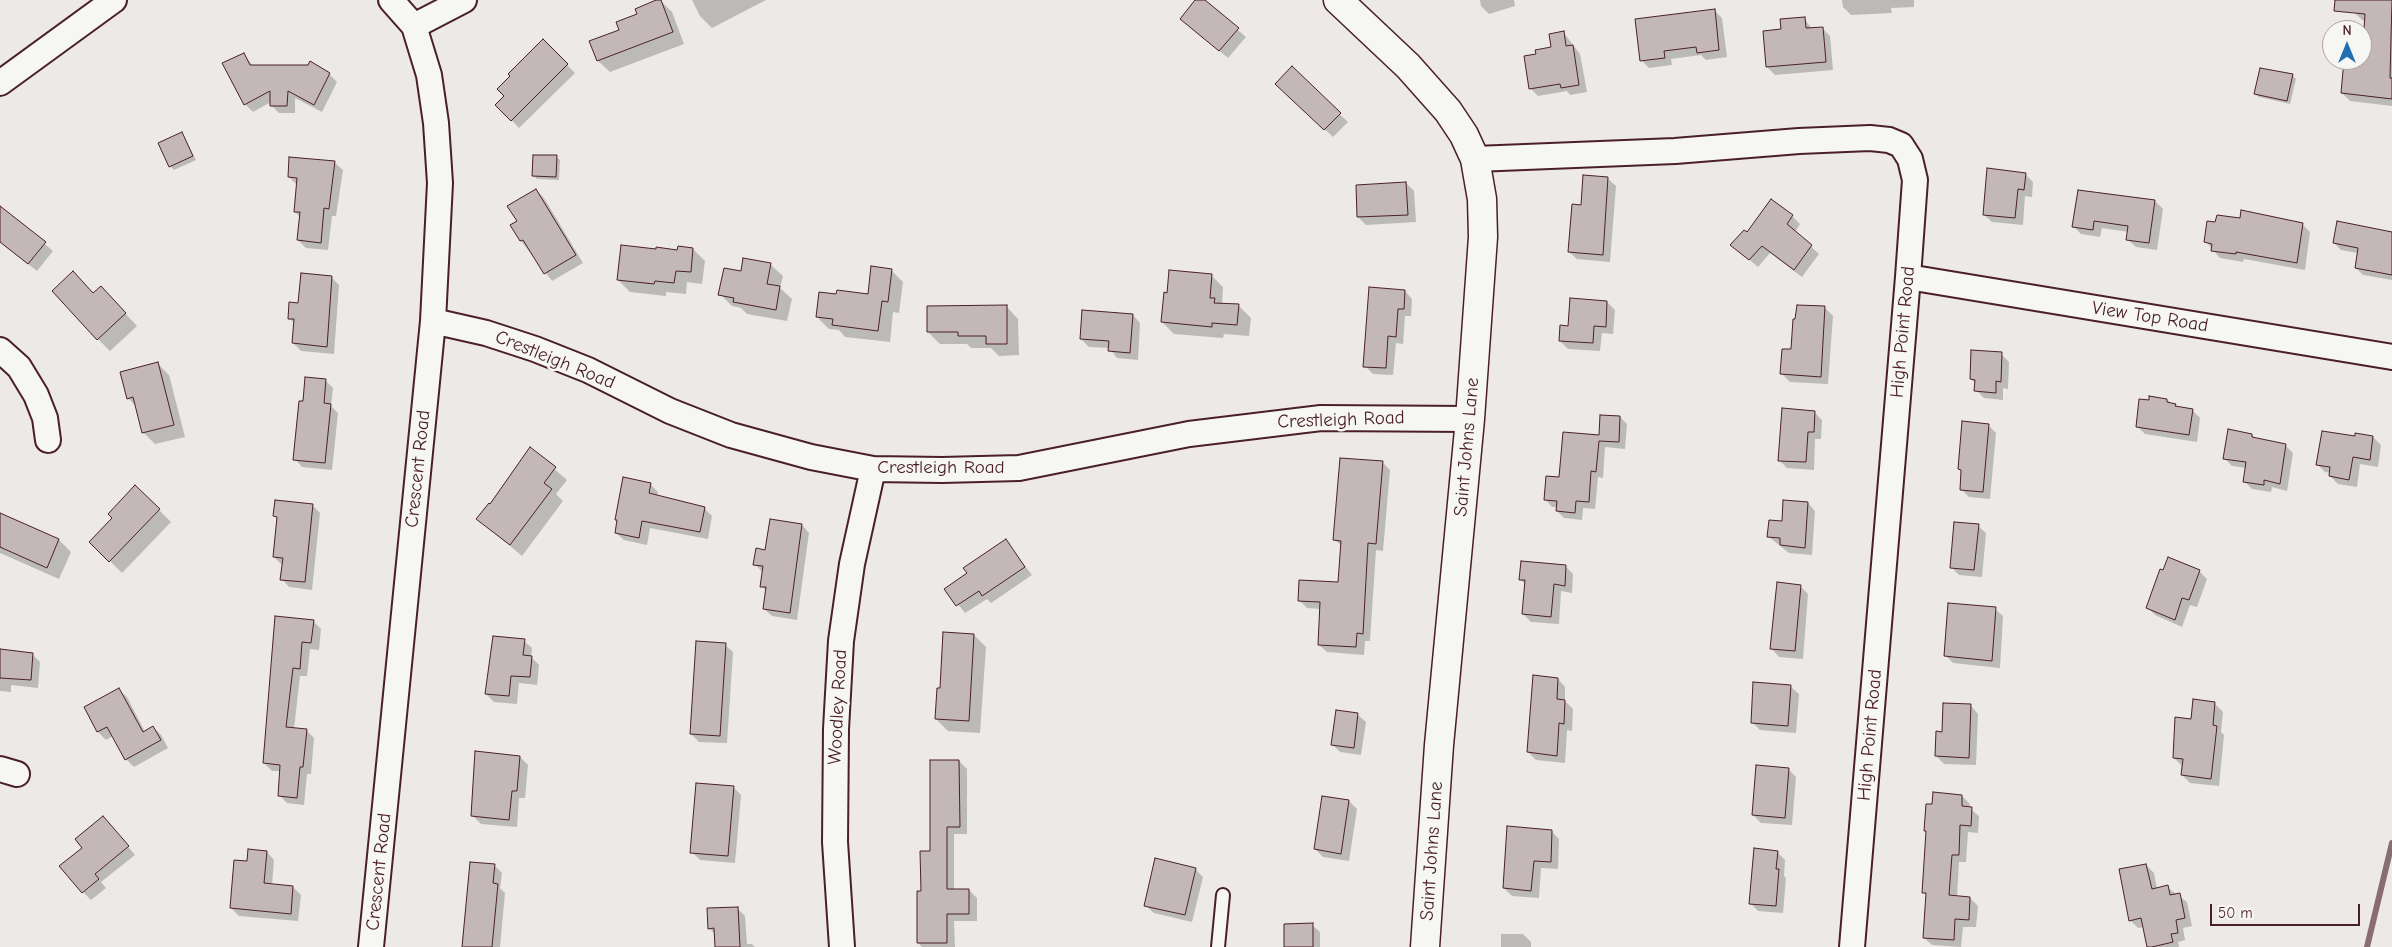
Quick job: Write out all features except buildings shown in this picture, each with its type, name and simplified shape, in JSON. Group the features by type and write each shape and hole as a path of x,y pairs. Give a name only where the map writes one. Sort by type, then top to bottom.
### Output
{"street":[{"path":"0,83 114,0"},
{"name":"Crescent Road","path":"371,947 432,321 440,183 436,123 429,75 414,26 391,0"},
{"path":"414,26 464,0"},
{"name":"Saint Johns Lane","path":"1338,0 1432,91 1464,135 1475,159 1482,199 1483,237 1470,419 1439,746 1425,947"},
{"name":"High Point Road","path":"1475,159 1675,151 1799,141 1870,138 1889,140 1901,145 1910,159 1914,180 1908,277 1852,947"},
{"name":"View Top Road","path":"1908,277 2392,357"},
{"name":"Crestleigh Road","path":"432,321 486,333 535,349 588,370 670,410 731,435 812,457 873,469 1019,468 1189,434 1321,418 1470,419"},
{"path":"0,350 19,367 36,395 45,418 48,440"},
{"name":"Woodley Road","path":"842,947 835,842 836,729 841,641 852,564 873,469"}],"lane":[{"path":"1218,947 1222,895"}],"waterway":[{"path":"2367,947 2392,843"}]}
